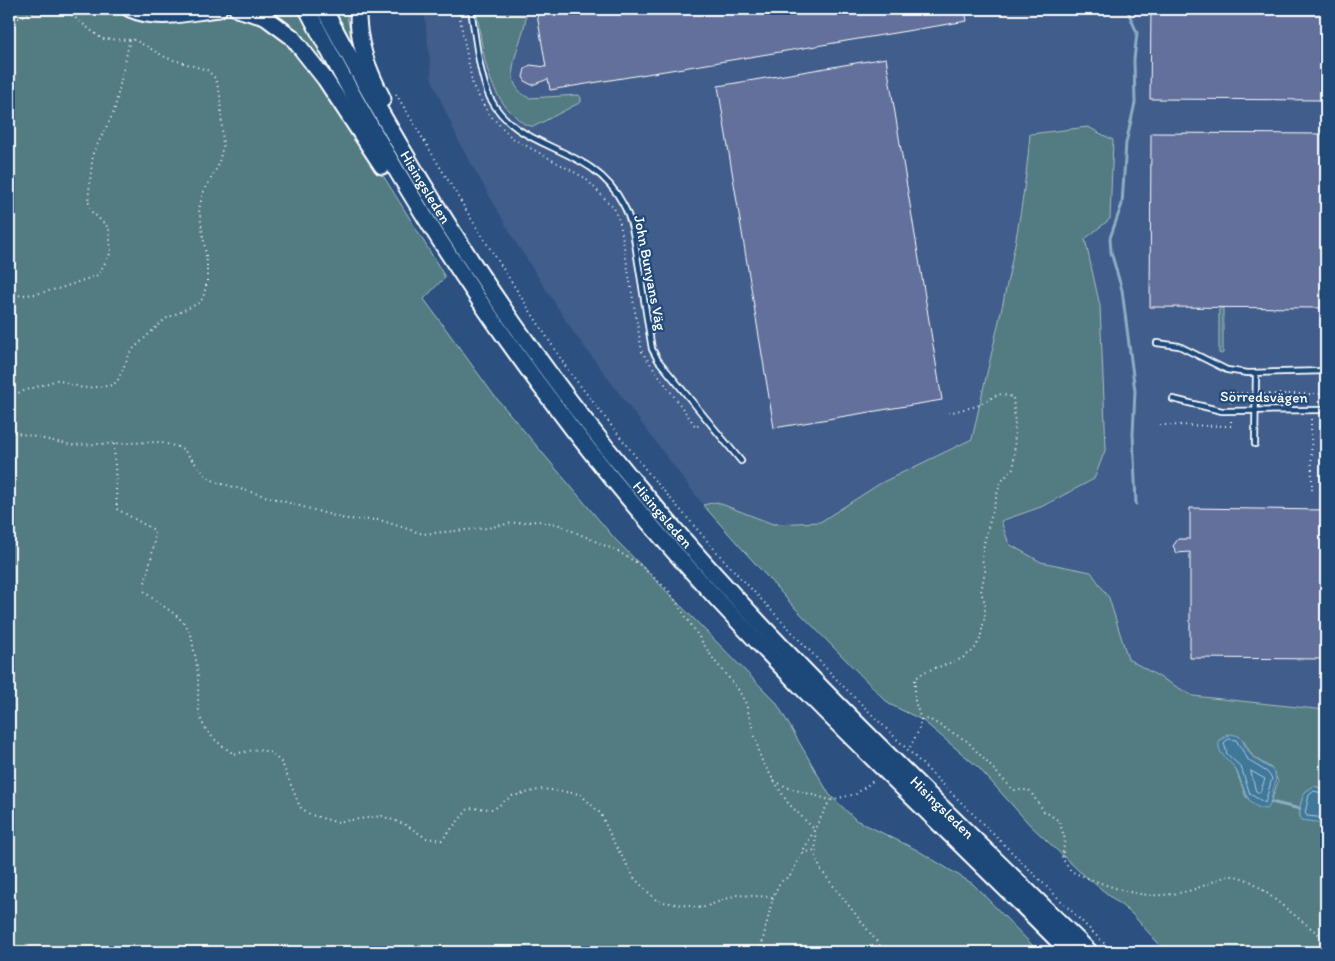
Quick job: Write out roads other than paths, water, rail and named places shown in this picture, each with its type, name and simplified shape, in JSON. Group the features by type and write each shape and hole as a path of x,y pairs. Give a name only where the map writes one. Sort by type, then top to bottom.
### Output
{"highway":[{"path":"130,9 160,16 219,9"},
{"path":"237,9 266,17 292,37 338,98 428,240 442,244"},
{"name":"Hisingsleden","path":"307,9 362,112 442,244 472,290 554,405 668,545 831,719 1069,952"},
{"name":"Hisingsleden","path":"324,9 399,147 470,262 577,410 649,499 715,576 819,686 1090,952"},
{"path":"358,9 358,29 363,54 377,87 402,134 399,147"}],"lane":[{"name":"John Bunyans Väg","path":"471,9 478,51 489,96 502,116 519,131 586,163 607,182 623,203 632,227 652,349 658,360 741,461"},
{"path":"1157,343 1179,346 1227,370 1256,373 1326,371"},
{"path":"1255,444 1256,373"},
{"name":"Sörredsvägen","path":"1173,398 1222,411 1326,410"}],"water":[{"path":"1231,734 1239,736 1252,756 1274,772 1276,777 1275,783 1271,803 1267,809 1259,808 1249,800 1236,770 1220,750 1219,741"},
{"path":"1314,786 1326,790 1326,822 1324,823 1301,820 1301,802 1305,792"}],"waterway":[{"path":"1127,9 1137,33 1134,60 1135,103 1126,143 1122,204 1110,238 1111,252 1122,290 1135,391 1133,434 1136,504"},
{"path":"1271,802 1300,809"}]}
